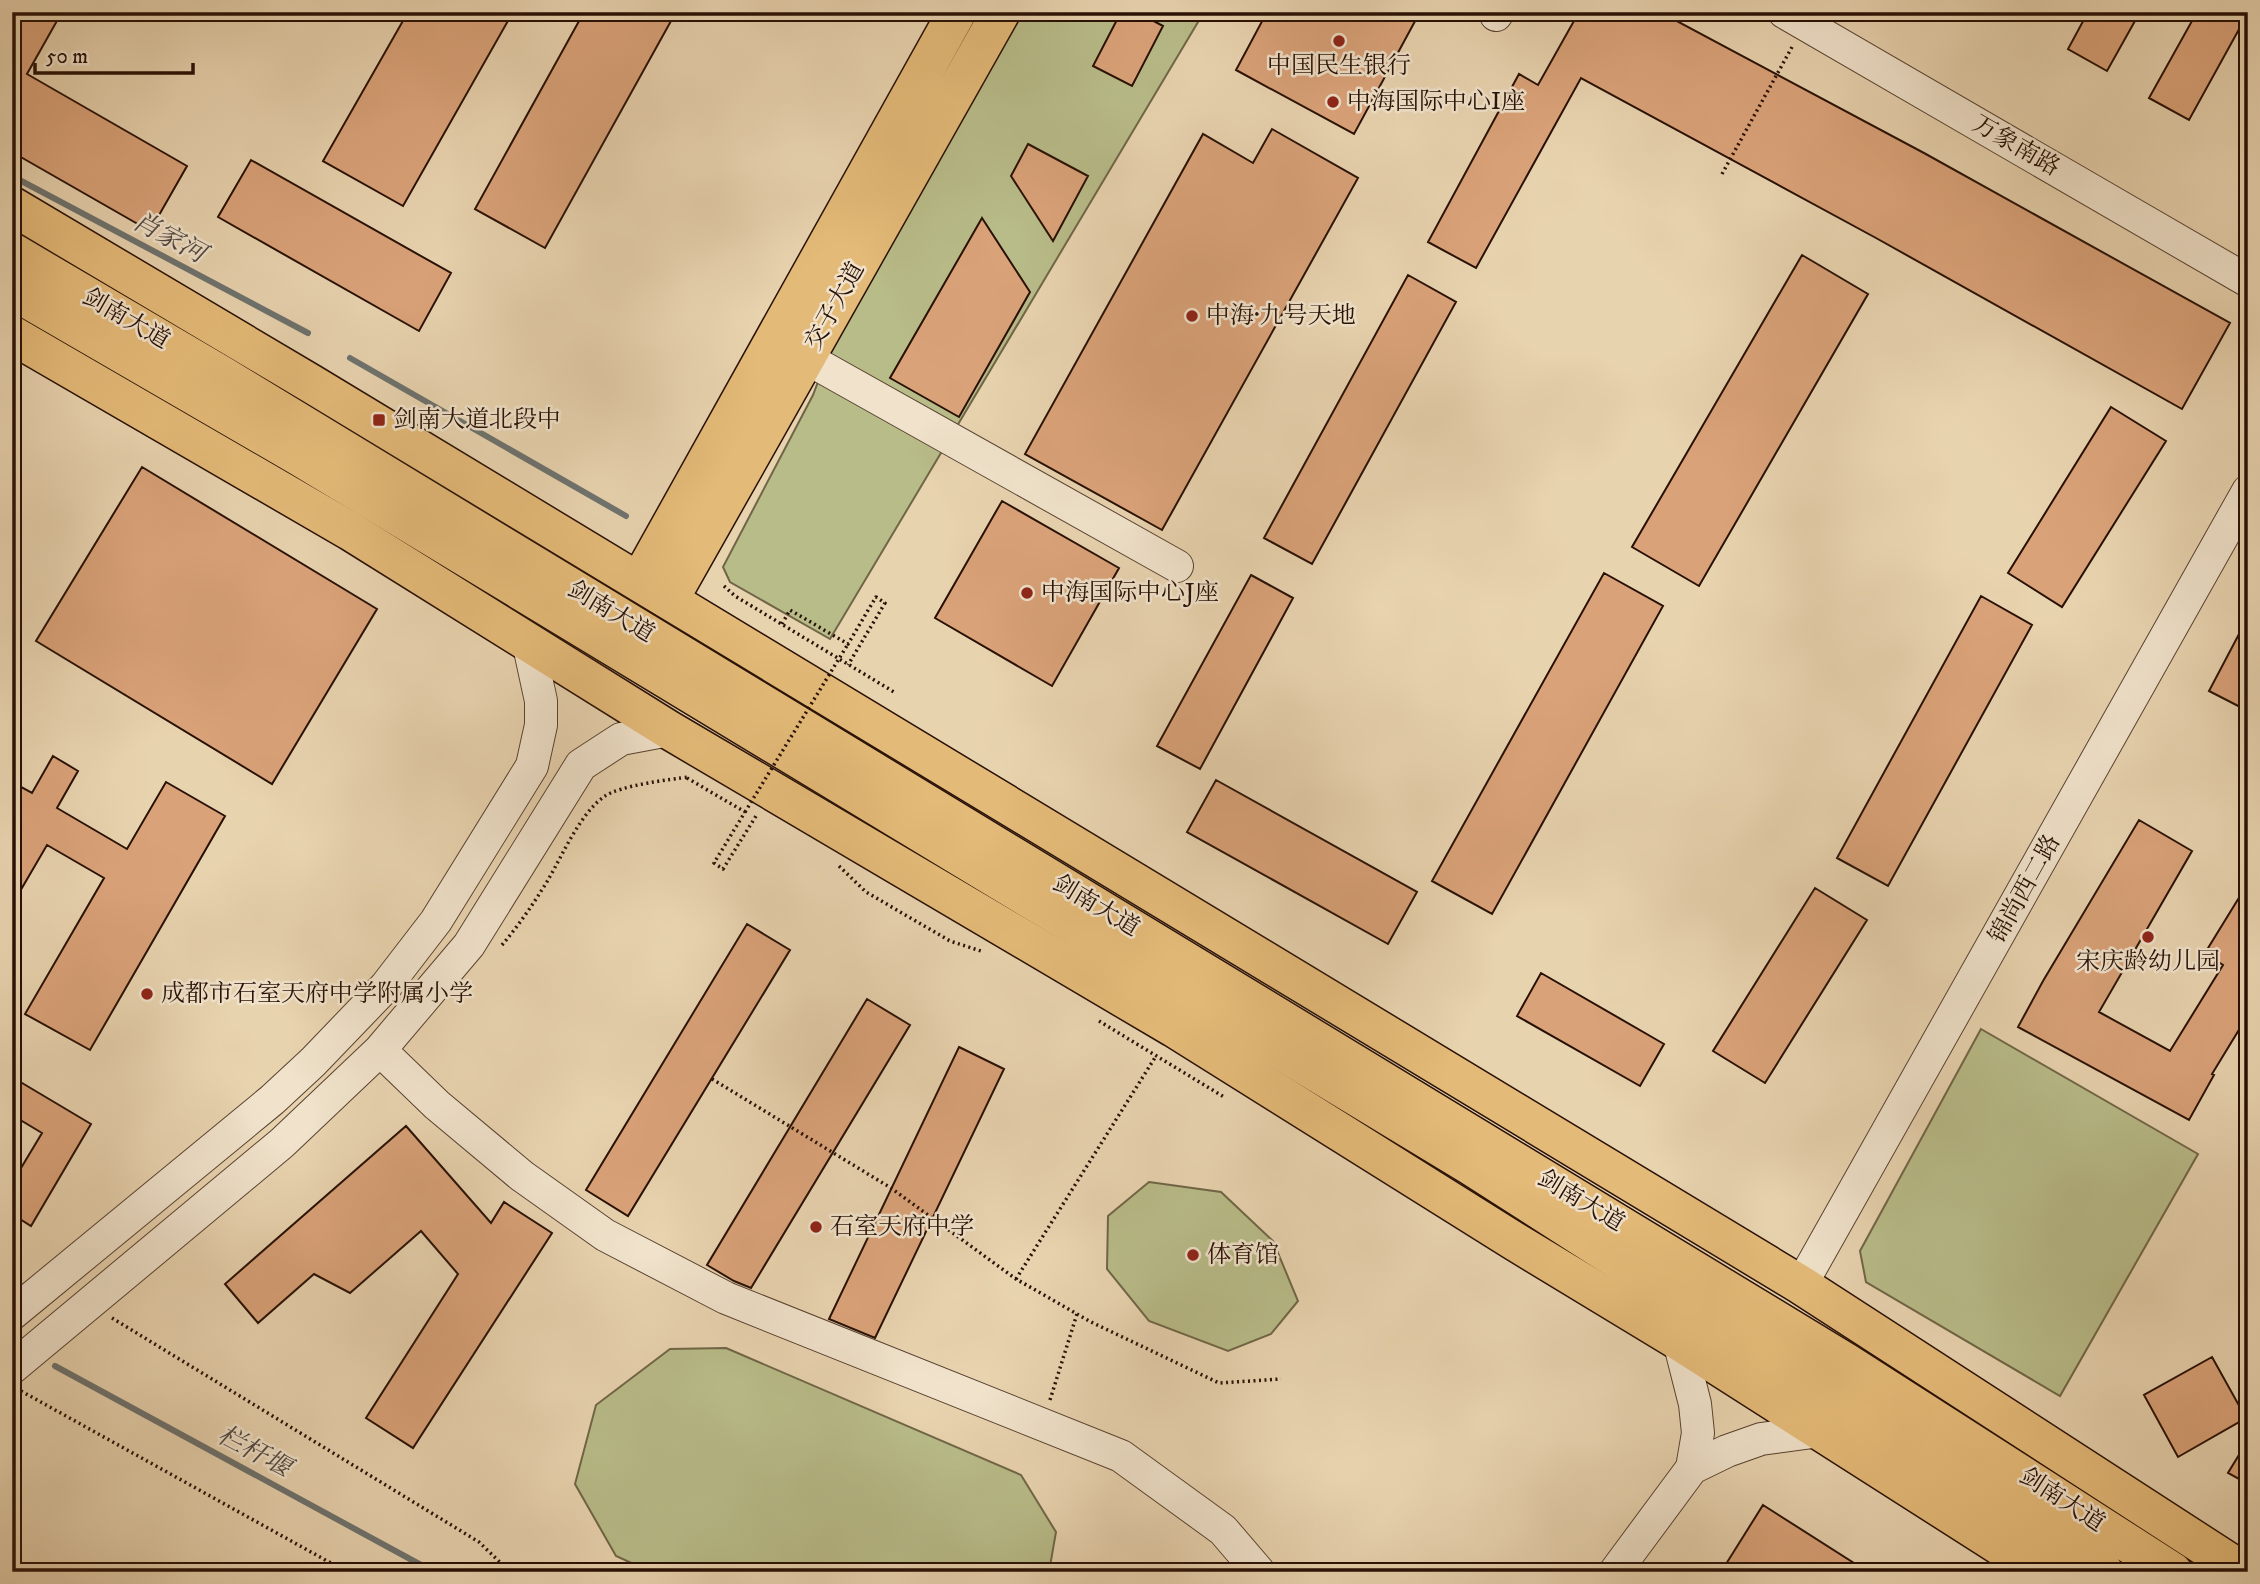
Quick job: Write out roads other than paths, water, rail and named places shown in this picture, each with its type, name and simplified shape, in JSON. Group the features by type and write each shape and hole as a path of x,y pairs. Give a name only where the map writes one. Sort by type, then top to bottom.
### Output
{"main road":[{"name":"交子大道","path":"654,591 957,12"},
{"name":"交子大道","path":"654,591 806,358 1001,12"},
{"path":"12,206 310,383 1801,1285 2244,1572"},
{"name":"剑南大道","path":"12,252 223,376 1847,1363 2173,1572"},
{"name":"剑南大道","path":"12,290 300,457 1471,1166 2104,1572"},
{"path":"12,335 350,531 1165,1042 1514,1241 1679,1341 2041,1572"},
{"path":"223,376 310,383"},
{"path":"300,457 350,531"},
{"path":"1471,1166 1514,1241"},
{"path":"1847,1363 1919,1361"}],"street":[{"name":"万象南路","path":"1795,18 2248,281"},
{"path":"806,358 1177,566"},
{"name":"锦尚西二路","path":"1801,1285 2248,491"},
{"path":"12,1314 139,1212 297,1077 386,986 436,921 532,766 541,725 541,701 528,641"},
{"path":"12,1368 282,1143 380,1050 469,946 581,765 621,739 669,730"},
{"path":"380,1050 437,1105 512,1167 605,1235 726,1298 1121,1457 1223,1530 1250,1568"},
{"path":"1615,1572 1692,1468 1698,1433 1695,1404 1679,1341"},
{"path":"1692,1468 1727,1451 1761,1439 1820,1431"}],"waterway":[{"name":"肖家河","path":"12,176 308,333"},
{"name":"肖家河","path":"350,358 626,516"},
{"name":"栏杆堰","path":"55,1366 434,1572"}],"place":[{"name":"中国民生银行","path":"1339,41"},
{"name":"中海国际中心I座","path":"1333,102"},
{"name":"中海·九号天地","path":"1192,316"},
{"name":"剑南大道北段中","path":"379,420"},
{"name":"中海国际中心J座","path":"1027,593"},
{"name":"宋庆龄幼儿园","path":"2148,937"},
{"name":"成都市石室天府中学附属小学","path":"147,994"},
{"name":"石室天府中学","path":"816,1227"},
{"name":"体育馆","path":"1193,1255"}]}
